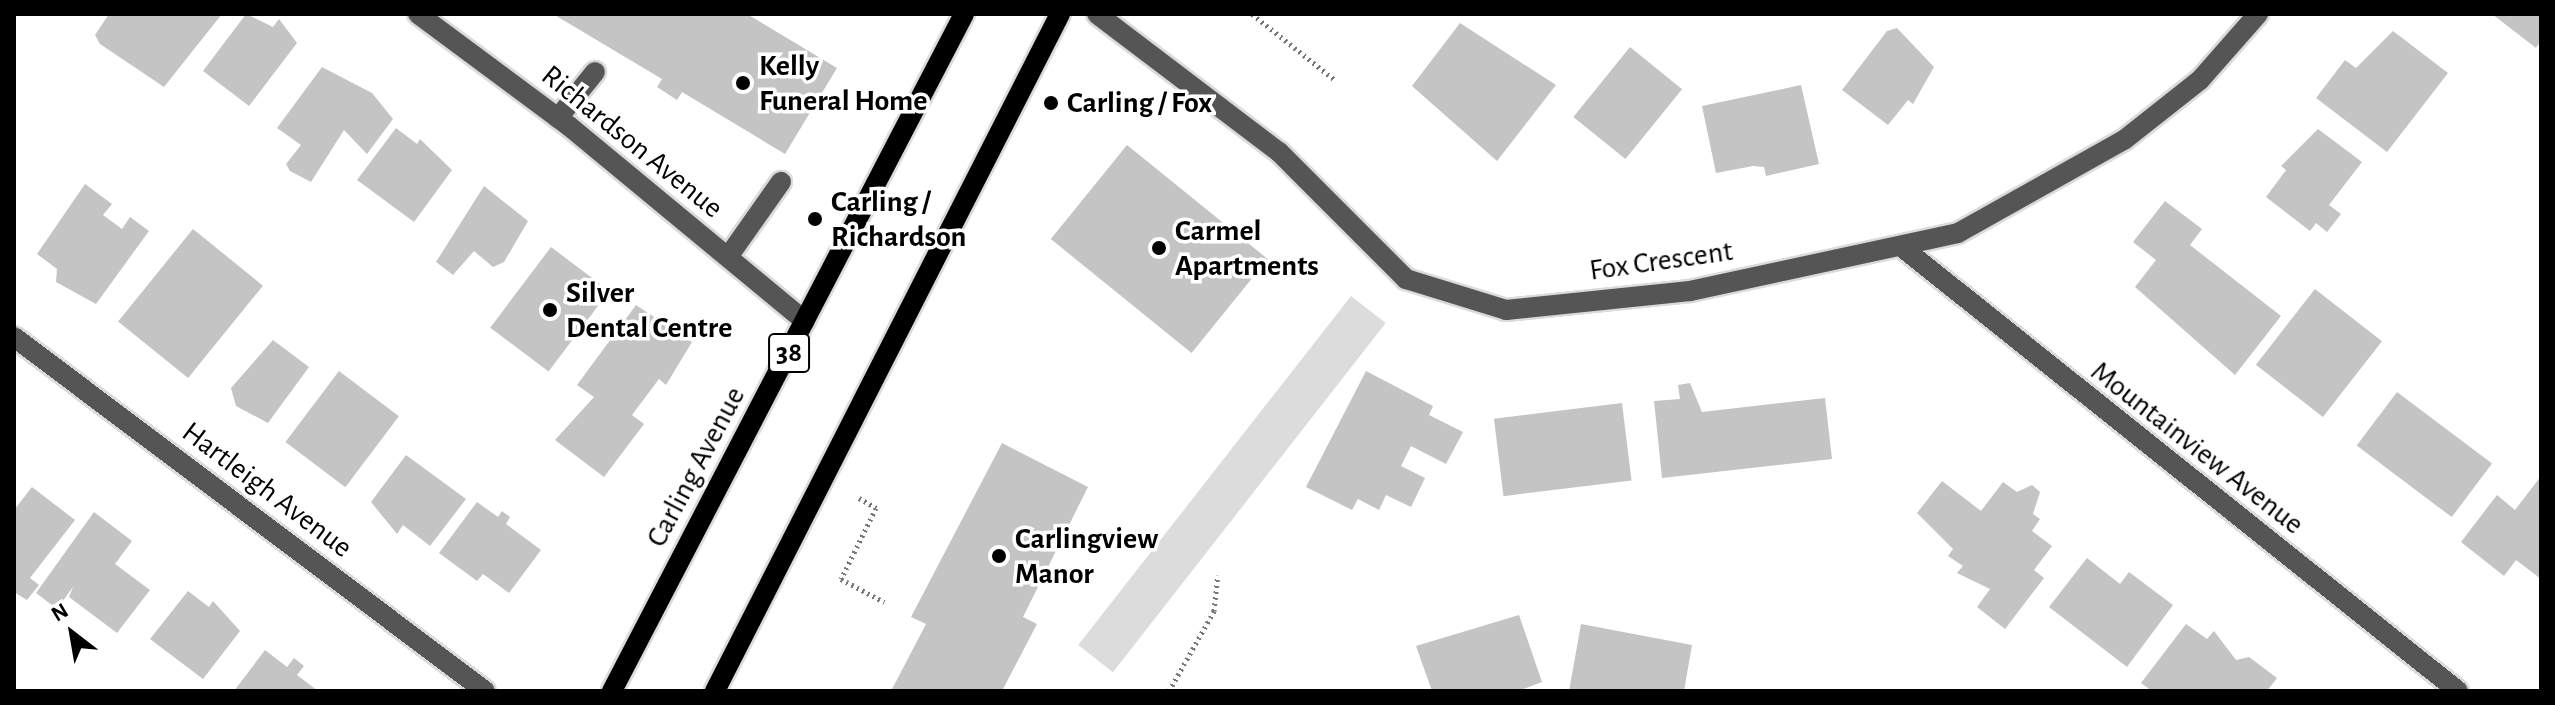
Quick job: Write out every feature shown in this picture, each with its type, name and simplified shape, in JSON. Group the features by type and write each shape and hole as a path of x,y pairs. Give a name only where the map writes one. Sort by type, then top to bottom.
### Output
{"main road":[{"name":"Carling Avenue","path":"612,691 964,14"},
{"path":"715,691 1060,14"}],"street":[{"name":"Richardson Avenue","path":"418,14 558,118 805,321"},
{"name":"Fox Crescent","path":"1097,14 1279,152 1406,279 1506,310 1690,291 1903,248 1958,233 2124,140 2200,80 2258,14"},
{"path":"558,118 595,72"},
{"path":"728,257 781,182"},
{"name":"Mountainview Avenue","path":"1903,248 2458,691"},
{"name":"Hartleigh Avenue","path":"14,337 485,691"}],"path":[{"path":"1252,14 1335,80"},
{"path":"859,498 876,508 841,579 884,602"},
{"path":"1169,691 1214,611 1218,575"}],"shaded area":[{"path":"1351,296 1386,323 1113,672 1078,645"}],"building":[{"path":"109,14 222,14 164,87 100,44 95,35"},
{"path":"246,14 273,27 279,19 297,43 249,106 203,71"},
{"name":"Kelly Funeral Home","path":"553,14 747,14 837,68 785,154 682,92 677,100 657,87 662,79"},
{"path":"2492,14 2541,14 2541,41 2536,48"},
{"path":"1460,23 1556,85 1497,161 1412,86"},
{"path":"1897,28 1934,67 1913,104 1908,100 1888,125 1842,90 1887,31"},
{"path":"2393,31 2448,73 2387,152 2316,98 2345,60 2356,68"},
{"path":"1630,47 1682,89 1625,159 1573,117"},
{"path":"322,67 372,93 393,119 367,154 344,130 311,182 290,171 286,164 301,145 277,128"},
{"path":"1801,85 1819,164 1766,176 1764,167 1753,166 1716,173 1702,106"},
{"path":"396,128 417,144 420,139 452,170 414,222 357,180"},
{"path":"2318,129 2362,162 2329,205 2341,214 2327,232 2316,223 2310,231 2266,197 2286,170 2281,166"},
{"name":"Carmel Apartments","path":"1127,145 1268,259 1192,353 1051,239"},
{"path":"85,184 112,204 103,215 122,229 130,217 149,231 96,304 56,282 57,269 37,254"},
{"path":"484,186 528,221 504,262 493,267 474,251 453,275 436,262"},
{"path":"2165,201 2202,229 2190,245 2281,316 2235,375 2135,287 2156,260 2133,242"},
{"path":"193,229 263,286 188,378 118,321"},
{"name":"Silver Dental Centre","path":"551,247 609,291 549,372 490,328"},
{"path":"2315,289 2382,341 2323,417 2256,365"},
{"path":"636,305 692,342 666,385 659,379 632,415 644,424 604,477 555,440 594,397 577,385"},
{"path":"273,340 309,367 268,423 236,406 231,388"},
{"path":"339,371 399,416 345,487 285,442"},
{"path":"1366,371 1433,406 1429,415 1463,432 1446,464 1411,446 1401,466 1425,478 1411,507 1386,495 1379,510 1358,499 1352,510 1306,487"},
{"path":"1690,383 1702,412 1825,398 1832,459 1662,478 1654,401 1680,399 1678,385"},
{"path":"2397,392 2492,464 2452,517 2357,446"},
{"path":"1622,403 1632,480 1503,496 1494,419"},
{"name":"Carlingview Manor","path":"1002,443 1088,487 1023,617 1037,624 1002,691 891,691 926,624 911,617"},
{"path":"406,455 466,499 430,546 403,525 397,534 371,502"},
{"path":"2541,476 2541,579 2516,560 2504,576 2461,542 2497,495 2515,510"},
{"path":"1942,481 1981,511 2003,482 2017,492 2032,485 2040,492 2033,514 2040,519 2032,531 2052,546 2034,570 2044,578 2005,629 1977,607 1990,589 1957,573 1963,566 1948,556 1953,549 1917,513"},
{"path":"32,487 75,520 30,578 39,585 27,600 14,592 14,510"},
{"path":"477,502 498,517 502,511 510,517 506,524 541,550 509,593 483,574 477,581 439,553"},
{"path":"94,512 132,541 115,564 150,590 117,633 69,597 73,587 57,609 36,593"},
{"path":"2087,558 2120,584 2129,572 2173,605 2127,667 2049,607"},
{"path":"188,591 209,607 213,601 240,631 203,679 150,639"},
{"path":"1519,615 1542,682 1518,691 1432,691 1416,646"},
{"path":"1581,624 1692,645 1684,691 1569,691"},
{"path":"2186,624 2207,639 2214,631 2236,660 2249,657 2277,678 2267,691 2152,691 2141,683"},
{"path":"265,650 287,667 294,658 304,666 297,675 318,691 234,691"}],"place":[{"name":"Kelly Funeral Home","path":"743,83"},
{"name":"Carling / Fox","path":"1051,103"},
{"name":"Carling / Richardson","path":"815,219"},
{"name":"Carmel Apartments","path":"1159,248"},
{"name":"Silver Dental Centre","path":"550,310"},
{"name":"Carlingview Manor","path":"999,556"}]}
